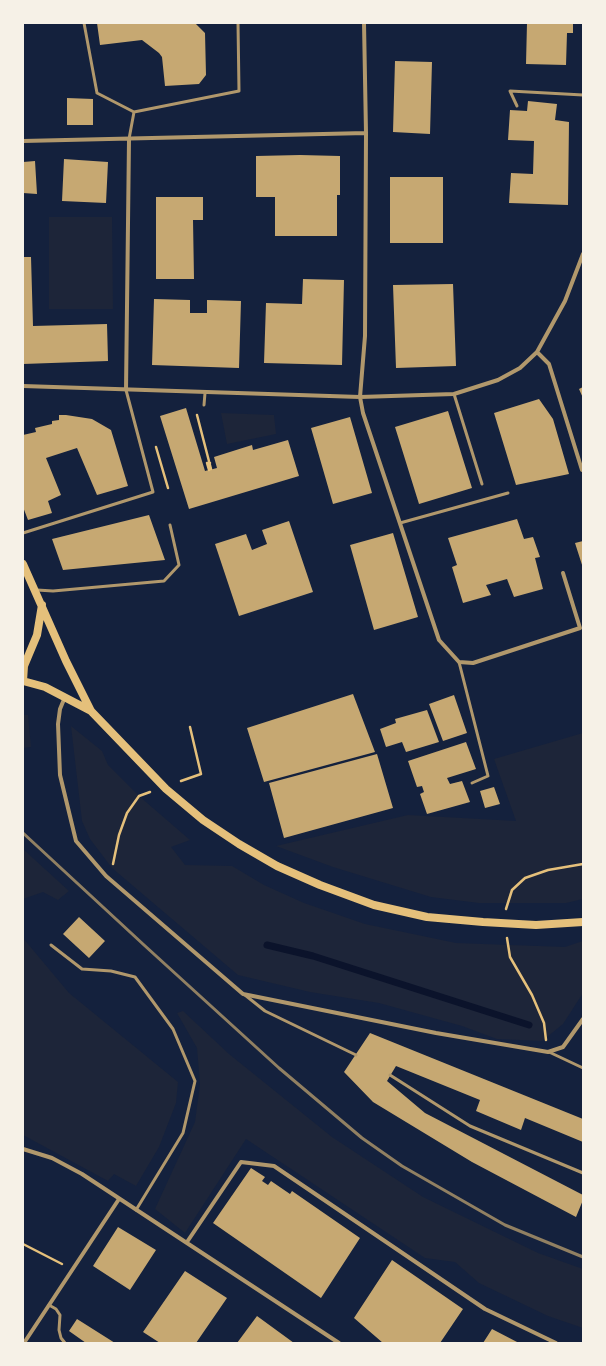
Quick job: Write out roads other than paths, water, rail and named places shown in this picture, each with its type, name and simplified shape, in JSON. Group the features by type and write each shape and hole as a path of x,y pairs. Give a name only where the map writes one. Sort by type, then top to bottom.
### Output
{"main road":[{"path":"23,564 66,661 91,711 144,768 203,820 239,844 277,866 320,885 374,905 427,917 536,925 583,922"},
{"path":"42,604 37,635 24,666 23,681 45,687 65,696 91,711"}],"street":[{"path":"364,23 366,133 365,336 360,398 363,413 439,640 459,662 472,663 580,628 563,573"},
{"path":"23,141 128,140 366,133"},
{"path":"126,390 128,140"},
{"path":"23,386 360,398 454,394 498,380 520,368 537,352 565,301 583,254"},
{"path":"537,352 549,364 582,470"},
{"path":"23,390 32,387"},
{"path":"65,696 60,709 58,724 60,775 76,841 106,876 243,994 436,1033 548,1052 563,1047 583,1019"},
{"path":"23,1149 52,1158 82,1174 338,1343"},
{"path":"187,1242 242,1162 274,1166 485,1309 556,1343"},
{"path":"24,1343 119,1199"}],"lane":[{"path":"84,23 98,93 134,112 240,91 238,23"},
{"path":"517,106 510,91 583,95"},
{"path":"128,140 134,112"},
{"path":"23,533 154,492 126,390"},
{"path":"204,405 205,393"},
{"path":"454,394 482,484"},
{"path":"400,523 508,493"},
{"path":"35,590 53,591 164,581 178,565 170,525"},
{"path":"459,662 488,776 472,783"},
{"path":"51,945 82,969 111,971 135,976 173,1029 195,1081 182,1133 136,1210"},
{"path":"243,994 265,1011 356,1056"},
{"path":"548,1052 583,1068"},
{"path":"390,1075 470,1126 583,1173"},
{"path":"49,1305 56,1309 60,1315 59,1330 61,1338 65,1343"}],"waterway":[{"path":"267,945 313,956 529,1025"}],"railway":[{"path":"23,833 279,1068 362,1138 402,1166 505,1225 583,1257"}]}
